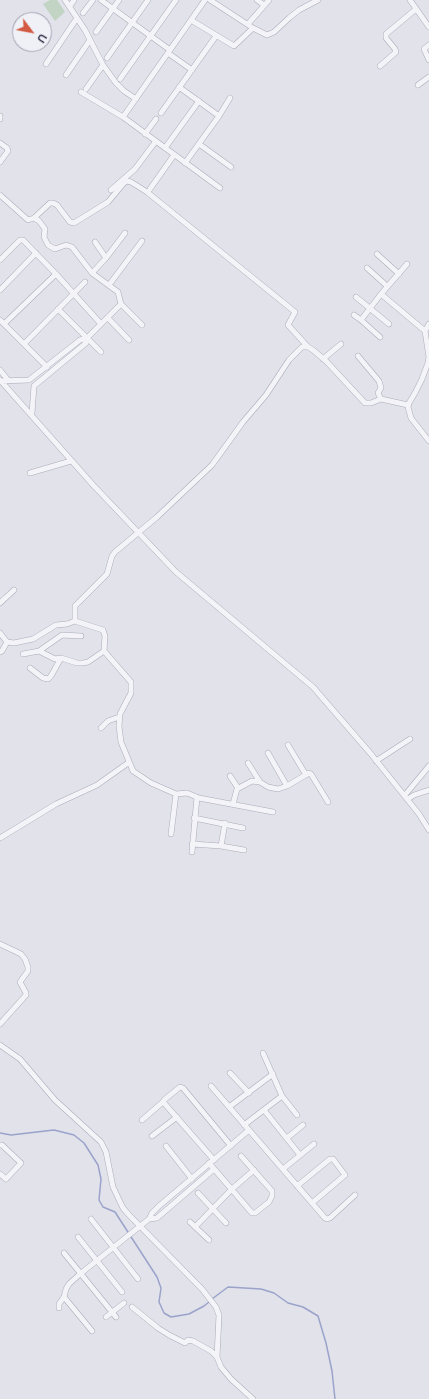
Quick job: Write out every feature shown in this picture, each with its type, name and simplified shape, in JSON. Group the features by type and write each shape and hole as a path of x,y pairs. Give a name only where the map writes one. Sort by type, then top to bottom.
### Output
{"street":[{"path":"65,0 90,40 103,65 116,83 124,91 136,99"},
{"path":"70,6 74,0"},
{"path":"83,13 93,0"},
{"path":"101,0 151,36 192,70"},
{"path":"96,32 119,0"},
{"path":"107,58 148,0"},
{"path":"120,79 176,0"},
{"path":"123,117 205,0"},
{"path":"210,0 264,34 270,34 294,14 318,0"},
{"path":"257,0 264,5"},
{"path":"248,24 269,0"},
{"path":"410,0 429,27"},
{"path":"380,66 396,52 386,38 386,34 416,9"},
{"path":"46,64 77,18"},
{"path":"191,20 234,46 253,28"},
{"path":"160,113 216,36"},
{"path":"66,75 90,40"},
{"path":"429,45 424,49 429,60"},
{"path":"103,65 83,90 123,117 220,188"},
{"path":"418,85 429,77"},
{"path":"179,87 219,116"},
{"path":"185,163 219,116 230,98"},
{"path":"165,148 199,101"},
{"path":"145,134 156,119"},
{"path":"111,190 135,170 156,141"},
{"path":"0,143 8,150 0,162"},
{"path":"199,144 231,167"},
{"path":"150,189 174,155"},
{"path":"0,195 28,220 34,218 52,203 57,205 70,222 74,223 108,202 122,185 127,181 130,182 148,193 294,312 288,325 308,347 323,359 365,403 371,403 381,399 408,405"},
{"path":"34,218 40,221 45,229 44,237 48,245 55,249 71,246 92,273 118,292 121,302 142,325"},
{"path":"92,273 106,258 125,233"},
{"path":"0,260 21,239 74,293 101,324"},
{"path":"109,285 142,240"},
{"path":"95,242 106,258"},
{"path":"0,290 36,253"},
{"path":"377,254 399,274"},
{"path":"361,320 387,286 407,264"},
{"path":"367,268 387,286"},
{"path":"4,324 56,274"},
{"path":"24,344 86,282"},
{"path":"381,294 426,331"},
{"path":"356,297 389,324"},
{"path":"34,386 86,343 87,338 108,318 121,302"},
{"path":"58,309 101,352"},
{"path":"354,315 380,336"},
{"path":"108,318 129,340"},
{"path":"0,320 47,367"},
{"path":"429,324 426,331 429,357 428,363 416,393 408,405 411,418 429,441"},
{"path":"1,380 29,380 80,340 87,338"},
{"path":"323,359 341,344"},
{"path":"76,620 74,608 76,604 105,577 109,569 112,556 115,552 138,533 212,465 243,422 266,395 292,357 302,347 308,347"},
{"path":"358,356 379,381 381,388 378,392 381,399"},
{"path":"0,370 8,380"},
{"path":"1,380 71,461 138,533 188,583 313,687 406,797 429,830"},
{"path":"29,380 34,386 32,413"},
{"path":"30,473 71,461"},
{"path":"0,603 14,590"},
{"path":"0,633 8,642 14,643 33,639 56,625 68,624 76,620 102,629 105,638 104,651 126,675 132,685 131,693 119,717 119,731 128,763 135,773 156,786 176,794 187,792 197,797 273,812"},
{"path":"23,654 39,651 59,636 81,636"},
{"path":"0,652 8,642"},
{"path":"39,651 55,659 61,658 77,663 88,662 104,651"},
{"path":"30,668 43,678 48,679 61,658"},
{"path":"101,728 108,722 119,717"},
{"path":"376,761 410,739"},
{"path":"288,745 306,775"},
{"path":"268,753 287,786"},
{"path":"0,838 56,804 97,785 128,763"},
{"path":"248,763 260,782"},
{"path":"406,797 429,766"},
{"path":"233,804 238,788 252,781 260,782 274,789 278,789 287,786 309,774 311,774 328,802"},
{"path":"230,776 238,788"},
{"path":"406,797 429,790"},
{"path":"171,834 176,794"},
{"path":"192,852 197,797"},
{"path":"194,818 225,823 243,828"},
{"path":"222,846 225,823"},
{"path":"192,844 222,846 244,850"},
{"path":"0,944 21,954 28,967 28,971 20,982 26,995 0,1024"},
{"path":"0,1045 20,1059 55,1100 98,1138 106,1152 113,1187 119,1201 129,1215 202,1289 216,1307 219,1321 217,1357 221,1368 253,1399"},
{"path":"263,1053 282,1096 297,1115"},
{"path":"230,1073 249,1093"},
{"path":"230,1107 273,1074"},
{"path":"211,1086 324,1218 327,1219 355,1196"},
{"path":"142,1120 180,1087 182,1087 231,1146"},
{"path":"244,1125 282,1096"},
{"path":"164,1101 164,1103 214,1160"},
{"path":"264,1110 300,1155"},
{"path":"152,1136 177,1117"},
{"path":"286,1138 303,1125"},
{"path":"59,1308 59,1304 64,1297 69,1284 141,1226 149,1219 155,1210 249,1130"},
{"path":"283,1169 314,1144"},
{"path":"0,1145 2,1145 21,1163 6,1179 0,1174"},
{"path":"166,1146 192,1179"},
{"path":"209,1164 252,1212 255,1213 269,1202 272,1196 272,1191 241,1156"},
{"path":"297,1186 330,1159 333,1159 345,1175 312,1203"},
{"path":"149,1219 157,1218 214,1169"},
{"path":"195,1227 232,1189 254,1170"},
{"path":"198,1193 226,1222"},
{"path":"170,1197 175,1203"},
{"path":"91,1219 138,1279"},
{"path":"190,1222 208,1240"},
{"path":"78,1237 122,1292"},
{"path":"64,1253 114,1315"},
{"path":"64,1297 92,1331"},
{"path":"106,1317 114,1315 124,1303"},
{"path":"132,1307 169,1335 186,1344 188,1340 193,1341 211,1351 217,1357"}],"green space":[{"path":"50,0 57,0 65,12 55,21 52,17 52,12 49,12 43,4"}],"waterway":[{"path":"0,1133 11,1135 54,1130 74,1135 84,1143 98,1165 101,1179 99,1200 103,1207 115,1212 157,1277 161,1288 159,1302 164,1313 171,1317 189,1314 209,1302"},
{"path":"212,1299 228,1287 261,1289 274,1293 288,1303 303,1307 318,1316 332,1371 335,1399"}]}
